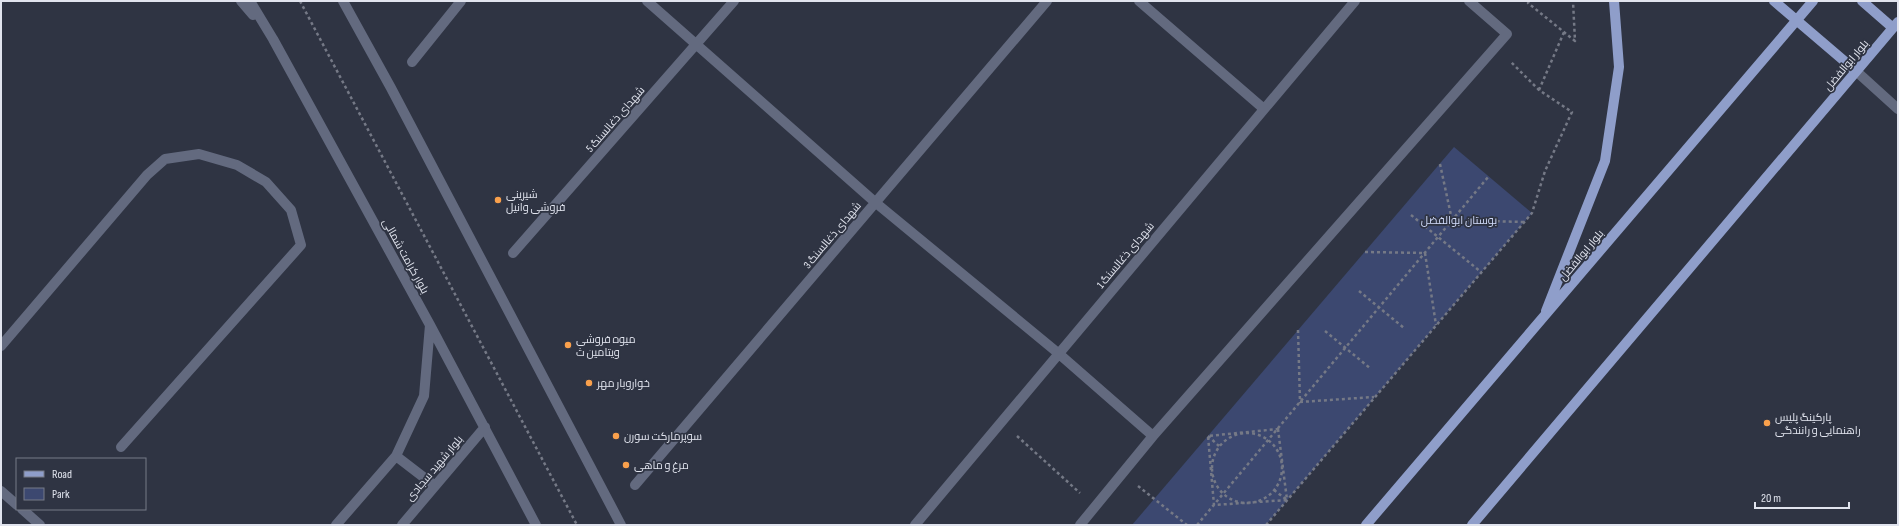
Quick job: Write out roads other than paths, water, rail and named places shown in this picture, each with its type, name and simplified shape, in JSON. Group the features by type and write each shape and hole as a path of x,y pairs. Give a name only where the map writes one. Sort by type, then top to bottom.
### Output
{"main road":[{"path":"1544,318 1605,161 1619,67 1614,1"},
{"path":"1774,1 1856,71"},
{"name":"بلوار ابوالفضل","path":"1366,525 1813,1"},
{"path":"1862,1 1896,27"},
{"name":"بلوار ابوالفضل","path":"1472,525 1856,71 1896,27"}],"street":[{"path":"241,1 273,39"},
{"name":"بلوار کرامت شمالی","path":"250,1 273,39 430,325 536,525"},
{"path":"343,1 391,88 621,525"},
{"path":"412,62 461,1"},
{"path":"647,1 876,203 1058,353 1153,436"},
{"name":"شهدای ذغالسنگ 5","path":"513,252 734,1"},
{"name":"شهدای ذغالسنگ 3","path":"636,485 1047,1"},
{"path":"1139,1 1264,110"},
{"name":"شهدای ذغالسنگ 1","path":"916,525 1058,353 1355,1"},
{"path":"1080,525 1153,436 1507,34 1469,1"},
{"path":"1856,71 1898,109"},
{"path":"1,346 142,181 165,159 199,154 238,165 266,182 290,210 301,245 121,447"},
{"path":"336,525 396,456 424,396 430,325"},
{"name":"بلوار شهید سجادی","path":"402,525 485,427"},
{"path":"396,456 435,486"},
{"path":"1,491 16,504"},
{"path":"23,510 40,525"}],"place":[{"name":"شیرینی فروشی وانیل","path":"498,200"},
{"name":"میوه فروشی ویتامین ث","path":"568,345"},
{"name":"خواروبار مهر","path":"589,383"},
{"name":"پارکینگ پلیس راهنمایی و رانندگی","path":"1767,423"},
{"name":"سوپرمارکت سورن","path":"616,436"},
{"name":"مرغ و ماهی","path":"626,465"}],"park label":[{"name":"بوستان ابوالفضل","path":"1459,220"}]}
